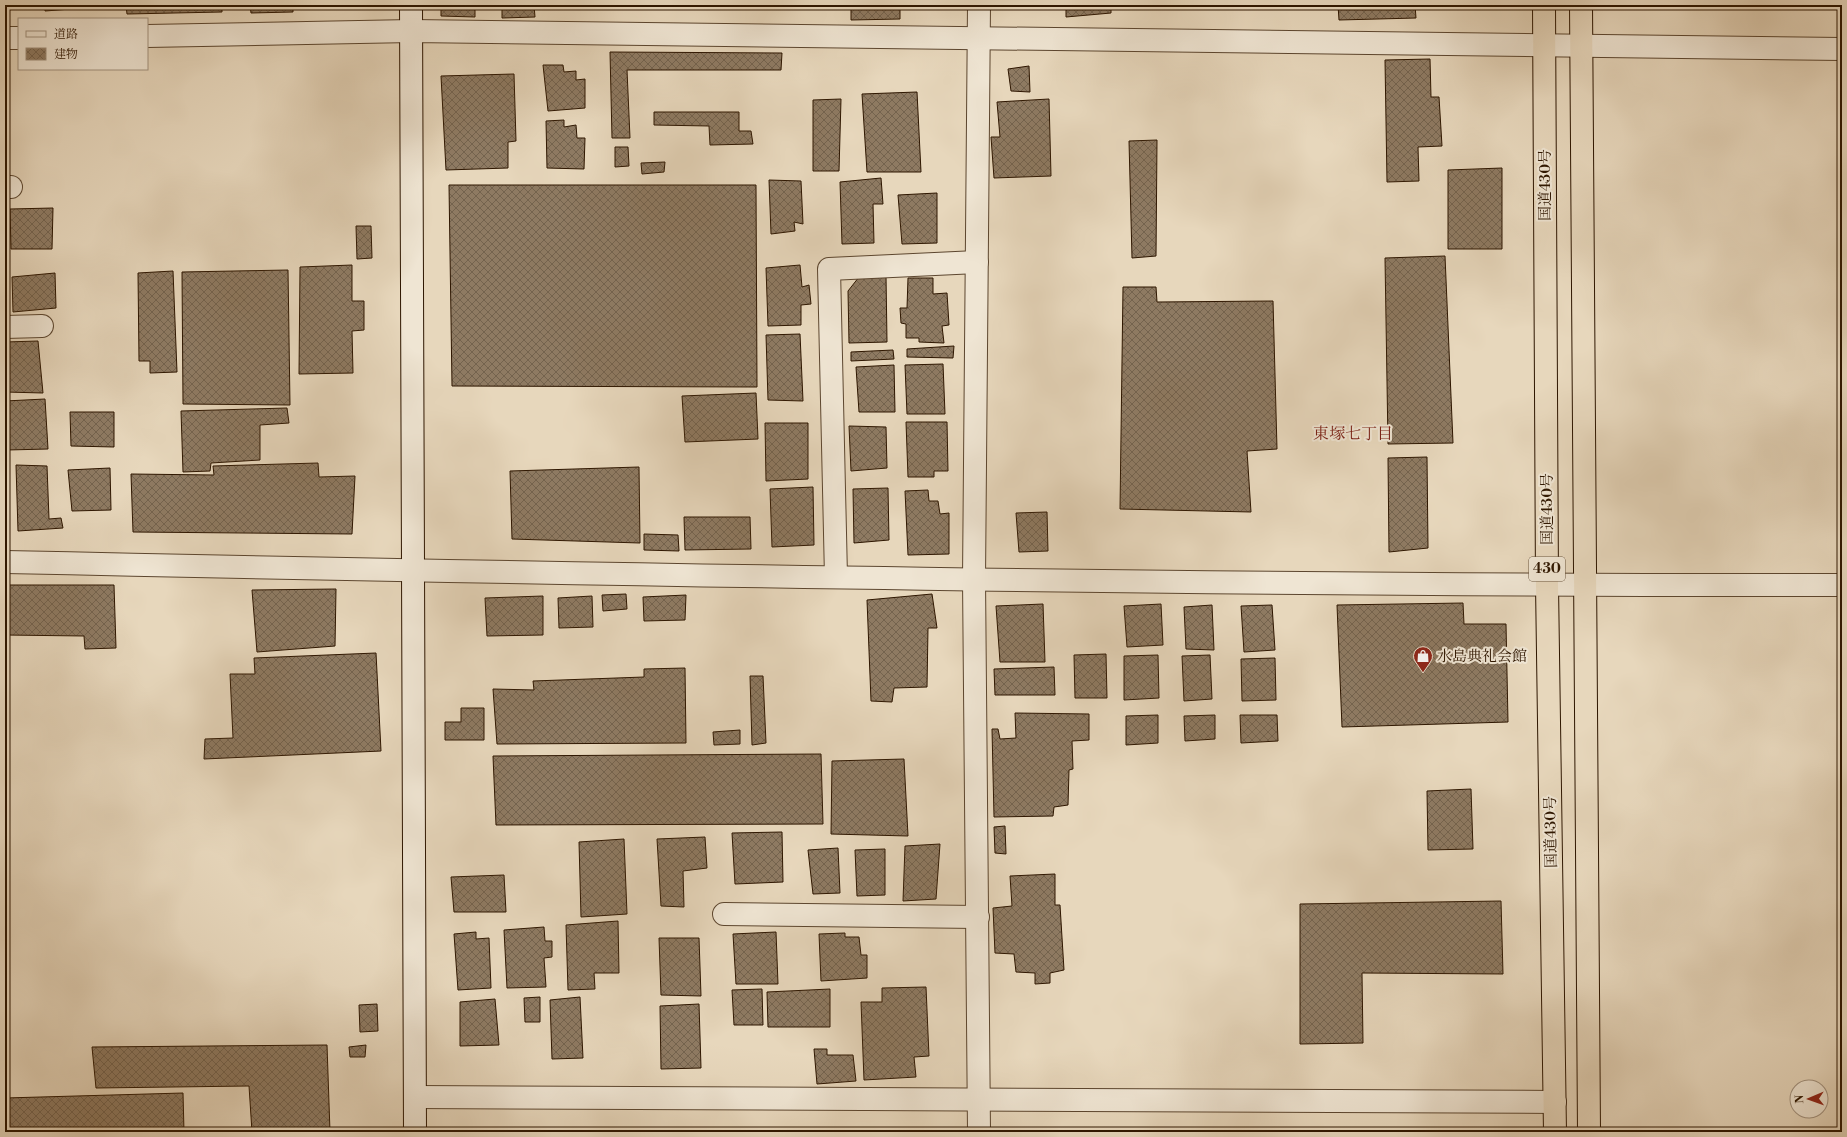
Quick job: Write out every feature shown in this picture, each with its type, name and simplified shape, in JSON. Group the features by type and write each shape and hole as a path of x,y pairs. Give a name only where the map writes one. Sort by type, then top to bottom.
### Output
{"highway":[{"name":"国道430号","path":"1544,5 1547,585 1555,1132"},
{"name":"430","path":"1582,5 1589,1132"}],"street":[{"path":"411,5 415,1132"},
{"path":"979,5 974,579 980,1098 979,1132"},
{"path":"148,36 412,31 1842,49"},
{"path":"5,38 18,38"},
{"path":"836,577 829,268 977,262"},
{"path":"5,326 42,326"},
{"path":"5,562 412,571 974,579 1547,585 1842,585"},
{"path":"724,914 978,917"},
{"path":"414,1097 980,1098 1555,1102"}],"building":[{"path":"5,5 33,5 33,8 5,10"},
{"path":"45,5 84,5 84,8 45,11"},
{"path":"126,5 222,5 222,12 127,14"},
{"path":"250,5 293,5 293,12 251,13"},
{"path":"441,5 475,5 475,17 441,16"},
{"path":"502,5 534,5 535,17 502,18"},
{"path":"579,5 611,5 611,7"},
{"path":"851,5 900,5 900,19 851,20"},
{"path":"1066,5 1111,5 1111,13 1066,17"},
{"path":"1338,5 1415,5 1416,18 1339,20"},
{"path":"610,52 782,53 781,70 627,70 630,138 612,138"},
{"path":"1430,59 1431,97 1439,97 1442,146 1418,147 1419,181 1387,182 1385,60"},
{"path":"543,65 563,65 564,72 576,71 576,80 585,79 585,108 548,111"},
{"path":"1029,66 1030,92 1011,91 1008,69"},
{"path":"514,74 516,141 508,142 508,168 446,170 441,76"},
{"path":"917,92 921,172 867,172 862,94"},
{"path":"841,99 839,171 813,171 813,100"},
{"path":"1049,99 1051,176 994,178 991,137 1000,137 997,102"},
{"path":"654,112 739,112 739,131 751,131 753,144 710,145 709,126 654,125"},
{"path":"564,120 564,127 576,125 577,138 585,138 584,169 547,168 546,121"},
{"path":"1157,140 1156,256 1132,258 1129,141"},
{"path":"615,147 628,147 629,166 615,167"},
{"path":"665,162 664,172 642,174 641,163"},
{"path":"1502,168 1502,249 1448,249 1448,170"},
{"path":"881,178 883,204 873,204 874,243 842,244 840,182"},
{"path":"769,180 801,181 803,224 794,222 795,231 771,234"},
{"path":"449,185 756,185 757,387 452,386"},
{"path":"937,193 937,243 902,244 898,195"},
{"path":"53,208 52,249 11,249 10,209"},
{"path":"356,226 371,226 372,258 357,259"},
{"path":"1445,256 1453,443 1388,444 1385,258"},
{"path":"352,265 352,301 364,301 364,330 352,331 353,373 299,374 300,267"},
{"path":"800,265 802,287 809,285 811,304 801,305 801,325 768,326 766,268"},
{"path":"288,270 290,405 183,404 182,272"},
{"path":"173,271 177,372 150,373 150,361 139,361 138,273"},
{"path":"55,273 56,308 13,312 12,277"},
{"path":"886,276 887,342 849,343 848,291 859,277"},
{"path":"908,278 933,278 933,294 947,293 949,325 942,326 944,343 919,342 919,338 906,338 906,324 901,323 900,308 907,308"},
{"path":"1123,287 1156,287 1157,302 1273,301 1277,449 1247,451 1251,512 1120,509"},
{"path":"800,334 803,401 768,400 766,335"},
{"path":"38,341 43,393 5,392 5,342"},
{"path":"954,346 953,358 907,357 907,349"},
{"path":"893,350 894,359 851,361 851,352"},
{"path":"943,364 945,414 907,414 905,365"},
{"path":"894,365 895,412 859,412 856,367"},
{"path":"756,393 758,439 685,442 682,396"},
{"path":"45,399 48,449 7,450 5,401"},
{"path":"287,408 289,423 260,425 260,460 211,463 210,471 183,472 181,411"},
{"path":"70,412 114,412 114,447 71,446"},
{"path":"906,422 947,422 948,471 934,471 934,477 908,477"},
{"path":"765,423 808,423 808,479 766,481"},
{"path":"849,426 886,427 887,468 851,471"},
{"path":"1427,457 1428,548 1389,552 1388,458"},
{"path":"318,463 319,477 355,476 352,534 133,532 131,474 214,475 213,466"},
{"path":"16,465 47,466 49,519 61,518 63,528 18,531"},
{"path":"639,467 640,543 512,539 510,471"},
{"path":"110,468 111,510 72,511 68,470"},
{"path":"813,487 814,545 772,547 770,489"},
{"path":"888,488 889,540 854,543 853,489"},
{"path":"928,490 929,501 938,501 940,514 949,513 949,554 908,555 905,491"},
{"path":"1047,512 1048,551 1019,552 1016,513"},
{"path":"684,517 750,517 751,549 685,550"},
{"path":"644,534 678,535 679,551 644,550"},
{"path":"5,585 114,585 116,648 85,649 84,636 5,635"},
{"path":"336,589 335,646 257,652 252,590"},
{"path":"626,594 627,609 603,611 602,595"},
{"path":"932,594 937,628 928,628 927,687 894,688 892,702 871,701 867,600"},
{"path":"686,595 685,620 644,621 643,597"},
{"path":"543,596 543,635 487,636 485,598"},
{"path":"592,596 593,627 559,628 558,598"},
{"name":"水島典礼会館","path":"1463,603 1464,624 1506,624 1508,722 1342,727 1337,605"},
{"path":"1043,604 1045,662 1000,662 996,606"},
{"path":"1161,604 1163,645 1127,647 1124,606"},
{"path":"1212,605 1214,650 1186,649 1184,607"},
{"path":"1272,605 1275,650 1244,652 1241,606"},
{"path":"376,653 381,751 204,759 205,739 233,738 230,674 255,674 254,658"},
{"path":"1106,654 1107,698 1075,698 1074,655"},
{"path":"1158,655 1159,698 1124,700 1124,656"},
{"path":"1210,655 1212,699 1184,701 1182,656"},
{"path":"1275,658 1276,700 1242,701 1241,659"},
{"path":"1054,667 1055,695 995,695 994,669"},
{"path":"685,668 686,743 497,744 493,689 534,690 533,681 644,677 644,669"},
{"path":"750,676 763,676 766,743 752,745"},
{"path":"461,708 484,708 484,740 445,740 445,722 461,722"},
{"path":"1015,713 1089,714 1089,740 1072,741 1073,769 1069,770 1068,805 1054,807 1053,816 994,817 992,729 998,729 1000,739 1016,738"},
{"path":"1158,715 1158,743 1126,745 1126,716"},
{"path":"1215,715 1215,739 1185,741 1184,716"},
{"path":"1240,715 1277,715 1278,741 1241,743"},
{"path":"740,730 740,744 714,745 713,732"},
{"path":"821,754 823,824 496,825 493,756"},
{"path":"904,759 908,836 831,834 832,761"},
{"path":"1471,789 1473,849 1428,850 1427,791"},
{"path":"1005,826 1006,854 995,853 994,827"},
{"path":"782,832 783,882 735,884 732,833"},
{"path":"705,837 707,868 683,871 684,907 661,906 657,839"},
{"path":"624,839 627,914 581,917 579,842"},
{"path":"940,844 936,899 903,901 905,846"},
{"path":"838,848 840,893 813,894 808,850"},
{"path":"885,849 885,895 857,896 855,850"},
{"path":"1055,874 1055,905 1060,905 1064,970 1050,973 1050,983 1035,984 1035,973 1016,972 1014,954 995,953 993,908 1012,906 1010,876"},
{"path":"504,875 506,912 454,912 451,877"},
{"path":"1501,901 1503,974 1362,973 1363,1043 1300,1044 1300,904"},
{"path":"618,921 619,973 594,973 595,989 568,990 566,925"},
{"path":"544,927 545,941 552,941 552,957 544,958 546,987 507,988 504,930"},
{"path":"476,932 476,939 489,938 491,988 458,990 454,934"},
{"path":"776,932 778,984 736,984 733,934"},
{"path":"845,933 845,937 859,937 861,955 867,955 867,978 821,981 819,934"},
{"path":"659,938 699,938 701,996 661,995"},
{"path":"926,987 929,1056 914,1057 916,1077 864,1080 861,1002 882,1002 882,988"},
{"path":"762,989 763,1025 734,1025 732,990"},
{"path":"830,989 830,1027 768,1027 767,992"},
{"path":"540,997 540,1022 525,1022 524,998"},
{"path":"580,997 583,1058 552,1059 550,1000"},
{"path":"495,999 499,1045 460,1046 460,1002"},
{"path":"377,1004 378,1031 360,1032 359,1005"},
{"path":"699,1004 701,1068 661,1069 660,1006"},
{"path":"327,1045 330,1132 252,1132 249,1086 96,1088 92,1047"},
{"path":"366,1045 365,1057 350,1057 349,1047"},
{"path":"814,1049 827,1049 827,1055 853,1055 856,1081 817,1084"},
{"path":"183,1093 184,1132 5,1132 5,1098"}],"place":[{"name":"水島典礼会館","path":"1423,673"}],"district":[{"name":"東塚七丁目","path":"1353,434"}]}
